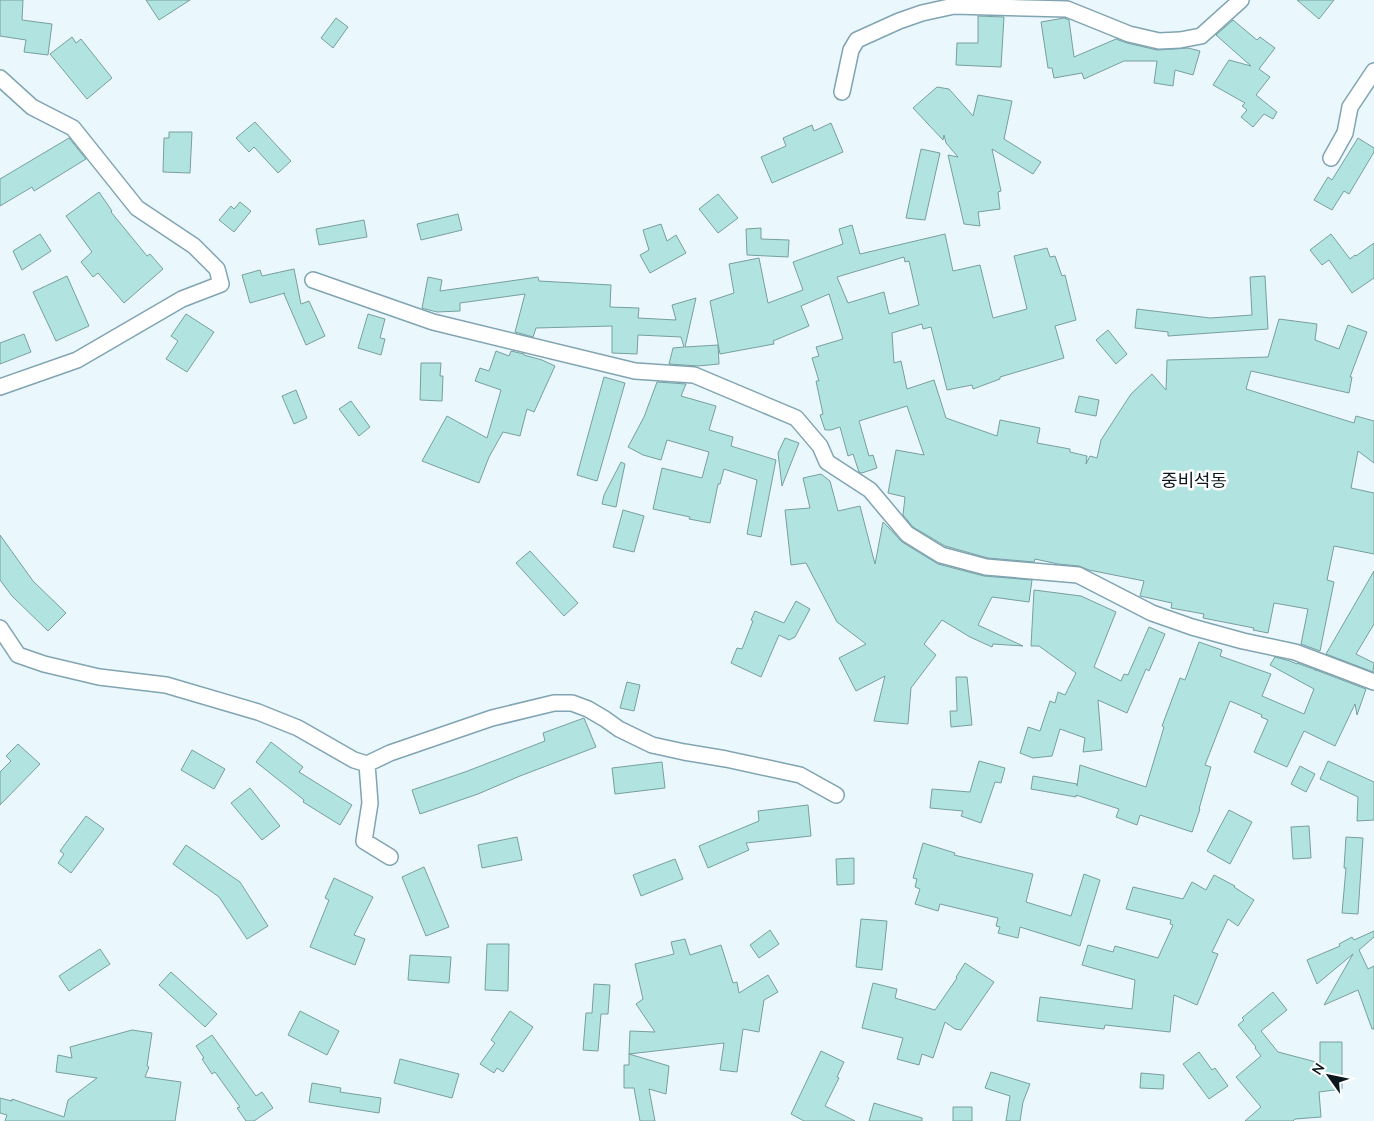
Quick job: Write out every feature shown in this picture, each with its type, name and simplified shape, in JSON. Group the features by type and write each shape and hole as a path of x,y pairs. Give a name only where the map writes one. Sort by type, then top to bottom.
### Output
{"street":[{"path":"842,92 851,50 857,40 922,13 954,6 1067,9 1129,34 1159,41 1201,36 1241,0"},
{"path":"1330,158 1345,133 1350,107 1374,71"},
{"path":"0,78 32,107 73,128 137,208 194,246 217,269 221,284 182,299 77,360 0,387"},
{"path":"313,280 433,322 635,371 694,376 796,418 820,446 827,462 870,490 907,534 941,555 986,567 1078,575 1152,613 1192,627 1243,641 1295,652 1374,682"},
{"path":"0,628 18,655 44,664 99,678 166,685 258,712 298,728 325,745 354,760 367,764 390,753 492,718 554,702 572,703 588,709 619,729 652,745 800,776 836,795"},
{"path":"367,764 370,803 364,841 390,857"}],"building":[{"path":"0,0 23,0 22,20 52,24 48,55 24,52 26,40 0,36"},
{"path":"146,0 190,0 159,20"},
{"path":"1297,0 1334,0 1319,19"},
{"path":"978,16 1004,17 1001,67 956,65 957,43 978,43"},
{"path":"336,18 348,27 333,48 321,38"},
{"path":"1064,18 1069,20 1074,57 1116,39 1157,50 1188,48 1200,51 1193,75 1175,70 1173,86 1154,83 1157,61 1124,61 1084,79 1082,73 1054,78 1052,68 1048,68 1041,22"},
{"path":"1233,20 1257,40 1260,37 1275,48 1259,69 1270,77 1256,95 1277,112 1273,119 1264,114 1253,127 1241,117 1247,110 1242,106 1245,103 1213,85 1229,60 1251,66 1216,35"},
{"path":"72,37 76,43 81,39 112,78 87,99 50,54"},
{"path":"937,87 949,89 973,116 978,95 1012,101 1004,139 1041,162 1033,174 992,149 1001,191 998,192 1000,209 978,212 980,226 964,224 948,155 958,157 946,143 944,135 943,140 913,108"},
{"path":"255,122 291,161 278,173 254,147 249,152 236,138"},
{"path":"831,123 843,152 772,183 761,157 786,146 783,138 812,125 814,131"},
{"path":"169,132 192,132 190,173 163,172 164,138 169,138"},
{"path":"69,138 86,159 34,191 32,187 0,206 0,179"},
{"path":"1358,138 1374,148 1374,152 1349,194 1344,191 1332,210 1314,200 1328,177 1332,180"},
{"path":"921,149 940,153 925,220 906,218"},
{"path":"99,192 111,212 147,256 150,254 163,269 124,303 98,273 93,277 81,262 92,252 66,216"},
{"path":"718,194 738,218 718,233 699,209"},
{"path":"240,202 251,211 234,232 219,220 231,206 234,209"},
{"path":"458,214 462,230 421,240 417,224"},
{"path":"364,220 367,237 319,245 316,229"},
{"path":"661,224 667,241 676,235 686,253 650,273 640,255 649,250 643,230"},
{"path":"852,225 860,254 945,234 953,271 980,265 993,318 1027,309 1014,256 1047,248 1050,257 1055,256 1062,276 1065,275 1076,320 1055,326 1064,358 1000,377 1000,379 973,389 972,385 947,390 931,327 923,329 922,324 892,333 894,363 901,361 907,389 934,380 946,418 997,436 1000,420 1040,428 1037,443 1070,449 1070,452 1087,456 1086,464 1090,456 1097,458 1101,440 1131,394 1152,374 1166,390 1167,360 1268,357 1279,319 1317,324 1315,340 1339,349 1348,325 1367,332 1350,377 1352,377 1349,393 1251,371 1246,389 1354,423 1356,416 1374,421 1374,463 1358,451 1351,488 1374,493 1374,554 1334,546 1327,580 1334,582 1320,651 1301,644 1308,609 1274,603 1268,633 1253,630 1254,628 1203,618 1204,614 1171,608 1172,603 1140,596 1144,581 1089,570 1079,566 1035,559 1034,562 988,558 945,546 913,527 903,515 905,497 888,493 896,450 924,455 907,406 859,421 869,456 873,455 877,468 862,473 859,472 853,454 848,456 840,427 825,430 820,415 823,414 816,381 819,381 812,358 819,356 816,347 843,339 829,294 801,306 809,326 773,341 774,344 720,354 710,301 734,293 729,264 759,258 768,303 803,290 793,262 843,244 839,229","holes":["904,257 905,262 909,261 919,305 889,314 884,292 848,303 837,277"]},
{"path":"761,228 761,239 789,240 788,257 747,255 746,229"},
{"path":"40,234 51,251 22,270 13,251"},
{"path":"1331,234 1350,259 1374,243 1374,278 1352,293 1329,260 1322,265 1310,250"},
{"path":"294,269 301,304 309,301 325,336 306,345 285,293 250,303 242,275 260,270 262,276"},
{"path":"67,276 89,326 56,341 33,292"},
{"path":"1265,276 1268,329 1168,336 1168,332 1135,328 1137,309 1210,318 1252,315 1250,277"},
{"path":"428,277 442,280 440,291 538,277 539,281 611,285 610,307 639,308 638,318 676,320 672,305 696,298 685,347 718,345 719,364 698,366 669,364 673,348 684,347 681,337 638,335 637,354 612,353 612,326 536,328 533,337 515,332 525,294 460,303 460,311 437,312 425,309 422,308"},
{"path":"186,314 214,332 187,372 166,359 178,341 171,336"},
{"path":"368,314 385,319 380,338 385,339 381,355 358,348"},
{"path":"1108,330 1127,354 1116,364 1096,340"},
{"path":"24,334 31,352 0,364 0,343"},
{"path":"496,351 509,356 511,351 524,354 555,366 534,412 527,409 520,436 503,432 489,457 479,483 422,461 447,416 487,438 501,390 475,381 480,368 489,371"},
{"path":"421,363 441,363 440,376 443,376 442,401 420,400"},
{"path":"604,377 625,383 597,481 577,475"},
{"path":"657,382 686,384 681,396 716,406 709,430 733,437 731,446 776,460 761,537 747,534 757,480 724,469 720,484 718,484 710,523 653,509 662,468 702,478 709,452 667,440 661,460 643,455 628,447 644,417"},
{"path":"296,390 307,418 294,424 282,396"},
{"path":"1079,396 1099,400 1096,416 1075,412"},
{"path":"351,401 370,427 359,436 339,409"},
{"path":"785,438 799,443 782,486 778,453"},
{"path":"621,462 625,464 616,507 602,504 604,495"},
{"path":"821,474 830,481 838,511 860,506 875,564 883,522 902,542 938,564 984,576 1032,580 1029,602 992,597 978,625 1023,646 993,644 992,647 970,637 942,620 924,644 936,655 911,688 908,724 874,721 885,676 856,691 839,658 866,644 837,622 806,563 791,565 785,510 810,508 803,478"},
{"path":"623,510 644,516 634,552 613,547"},
{"path":"0,535 33,581 66,613 48,631 12,596 0,580"},
{"path":"530,551 578,603 564,616 516,563"},
{"path":"1374,571 1374,624 1356,654 1374,663 1373,672 1326,654"},
{"path":"1034,590 1081,596 1116,612 1094,667 1121,681 1124,674 1128,675 1149,627 1165,634 1149,671 1146,669 1127,713 1098,700 1102,750 1083,752 1085,738 1060,729 1052,756 1033,758 1020,753 1028,727 1040,731 1050,701 1055,703 1058,692 1065,695 1076,673 1039,646 1031,646"},
{"path":"796,601 810,609 795,637 789,640 779,635 761,677 731,663 737,648 742,649 755,611 784,623"},
{"path":"1199,642 1222,650 1220,656 1271,674 1262,696 1304,714 1314,689 1270,665 1275,657 1297,663 1366,689 1357,715 1355,704 1335,746 1304,731 1287,767 1254,752 1268,720 1261,717 1262,715 1230,701 1205,765 1211,767 1192,832 1140,815 1137,825 1116,817 1119,809 1076,795 1076,797 1031,789 1033,776 1077,784 1077,786 1080,765 1146,787 1164,727 1162,726 1180,678 1185,680"},
{"path":"956,677 967,677 972,725 951,727 950,711 957,711"},
{"path":"627,682 640,685 634,711 620,708"},
{"path":"584,718 596,747 478,794 420,814 412,790 545,741 543,733"},
{"path":"271,742 303,767 299,772 352,805 340,825 303,802 304,800 256,762"},
{"path":"18,744 40,764 0,805 0,772 11,761 6,756"},
{"path":"192,750 225,769 214,789 181,770"},
{"path":"979,761 1005,768 1001,783 995,782 981,823 961,816 963,811 930,808 932,789 970,792"},
{"path":"1328,761 1374,782 1374,820 1357,821 1358,797 1320,779"},
{"path":"662,762 665,788 615,794 612,768"},
{"path":"1300,766 1315,774 1306,792 1291,784"},
{"path":"250,788 280,826 262,840 231,803"},
{"path":"808,805 811,836 746,843 749,850 708,868 699,846 759,821 758,811"},
{"path":"1229,810 1252,822 1230,864 1207,851"},
{"path":"86,816 104,829 71,873 58,863 64,854 60,851"},
{"path":"1309,826 1311,858 1293,859 1291,827"},
{"path":"517,837 522,860 482,868 478,845"},
{"path":"1346,837 1363,838 1358,914 1342,913 1346,868 1344,868"},
{"path":"923,843 955,853 954,855 1033,874 1026,902 1071,916 1084,874 1100,880 1080,946 1020,927 1018,938 998,933 1000,927 996,926 998,918 940,904 938,911 915,904 920,889 915,887 917,879 913,878"},
{"path":"186,845 240,882 268,926 247,939 219,897 173,864"},
{"path":"854,858 854,884 837,885 836,859"},
{"path":"675,859 683,879 641,896 633,875"},
{"path":"424,867 449,927 426,936 402,877"},
{"path":"1214,875 1235,886 1254,900 1238,926 1228,919 1212,952 1218,954 1197,1005 1174,995 1170,1032 1105,1025 1104,1029 1037,1021 1040,997 1132,1009 1135,980 1082,965 1088,945 1113,952 1115,946 1158,958 1173,925 1170,924 1171,920 1126,909 1133,887 1183,899 1192,882 1206,890"},
{"path":"334,878 373,897 354,935 365,939 355,965 310,947 329,900 325,898"},
{"path":"861,919 887,921 882,970 856,967"},
{"path":"770,930 779,944 759,958 750,945"},
{"path":"1374,931 1374,937 1359,950 1368,969 1374,966 1374,1029 1372,1029 1358,990 1324,1005 1353,954 1317,984 1307,960 1340,946 1339,944 1352,937 1354,940"},
{"path":"685,939 690,955 721,945 733,983 737,982 739,993 768,975 778,992 764,1000 759,1032 743,1029 737,1072 720,1070 724,1043 629,1054 630,1031 655,1032 636,1004 643,999 635,964 674,954 671,942"},
{"path":"487,944 509,944 508,991 485,990"},
{"path":"100,949 110,964 69,991 59,976"},
{"path":"410,955 451,957 449,983 408,980"},
{"path":"965,963 994,982 961,1030 955,1029 945,1022 933,1058 922,1054 919,1065 897,1059 903,1038 862,1028 873,983 897,989 895,998 935,1010"},
{"path":"171,972 217,1014 205,1027 159,985"},
{"path":"594,984 610,985 608,1014 601,1014 598,1051 583,1050 586,1013 592,1013"},
{"path":"1273,992 1287,1010 1261,1031 1278,1052 1320,1063 1320,1042 1342,1042 1342,1089 1319,1092 1321,1117 1295,1119 1293,1121 1245,1121 1261,1107 1236,1077 1261,1056 1238,1025 1244,1020 1242,1018"},
{"path":"300,1011 339,1031 327,1055 288,1035"},
{"path":"510,1011 533,1027 503,1072 497,1068 494,1073 480,1064 495,1043 491,1040"},
{"path":"132,1030 152,1033 147,1066 149,1067 145,1077 181,1082 175,1121 5,1121 7,1115 0,1113 0,1098 12,1101 12,1099 64,1117 68,1100 97,1078 56,1072 58,1055 72,1058 70,1047"},
{"path":"212,1035 256,1096 262,1092 273,1108 254,1121 246,1121 237,1108 240,1107 215,1072 212,1074 202,1059 204,1058 196,1046"},
{"path":"821,1051 844,1062 837,1077 839,1078 825,1106 855,1121 804,1121 791,1114"},
{"path":"1199,1052 1212,1070 1215,1068 1228,1086 1209,1099 1183,1064"},
{"path":"629,1054 669,1066 666,1094 649,1089 655,1121 640,1121 634,1088 624,1088 624,1065 629,1065"},
{"path":"400,1059 459,1074 452,1098 394,1083"},
{"path":"991,1072 1030,1084 1023,1102 1020,1121 1006,1121 1010,1096 985,1088"},
{"path":"1141,1073 1164,1075 1163,1089 1140,1088"},
{"path":"312,1083 341,1088 340,1092 381,1098 379,1113 309,1102"},
{"path":"874,1103 922,1118 922,1121 869,1121"},
{"path":"953,1107 972,1107 972,1121 953,1121"}],"district":[{"name":"중비석동","path":"1194,481"}]}
